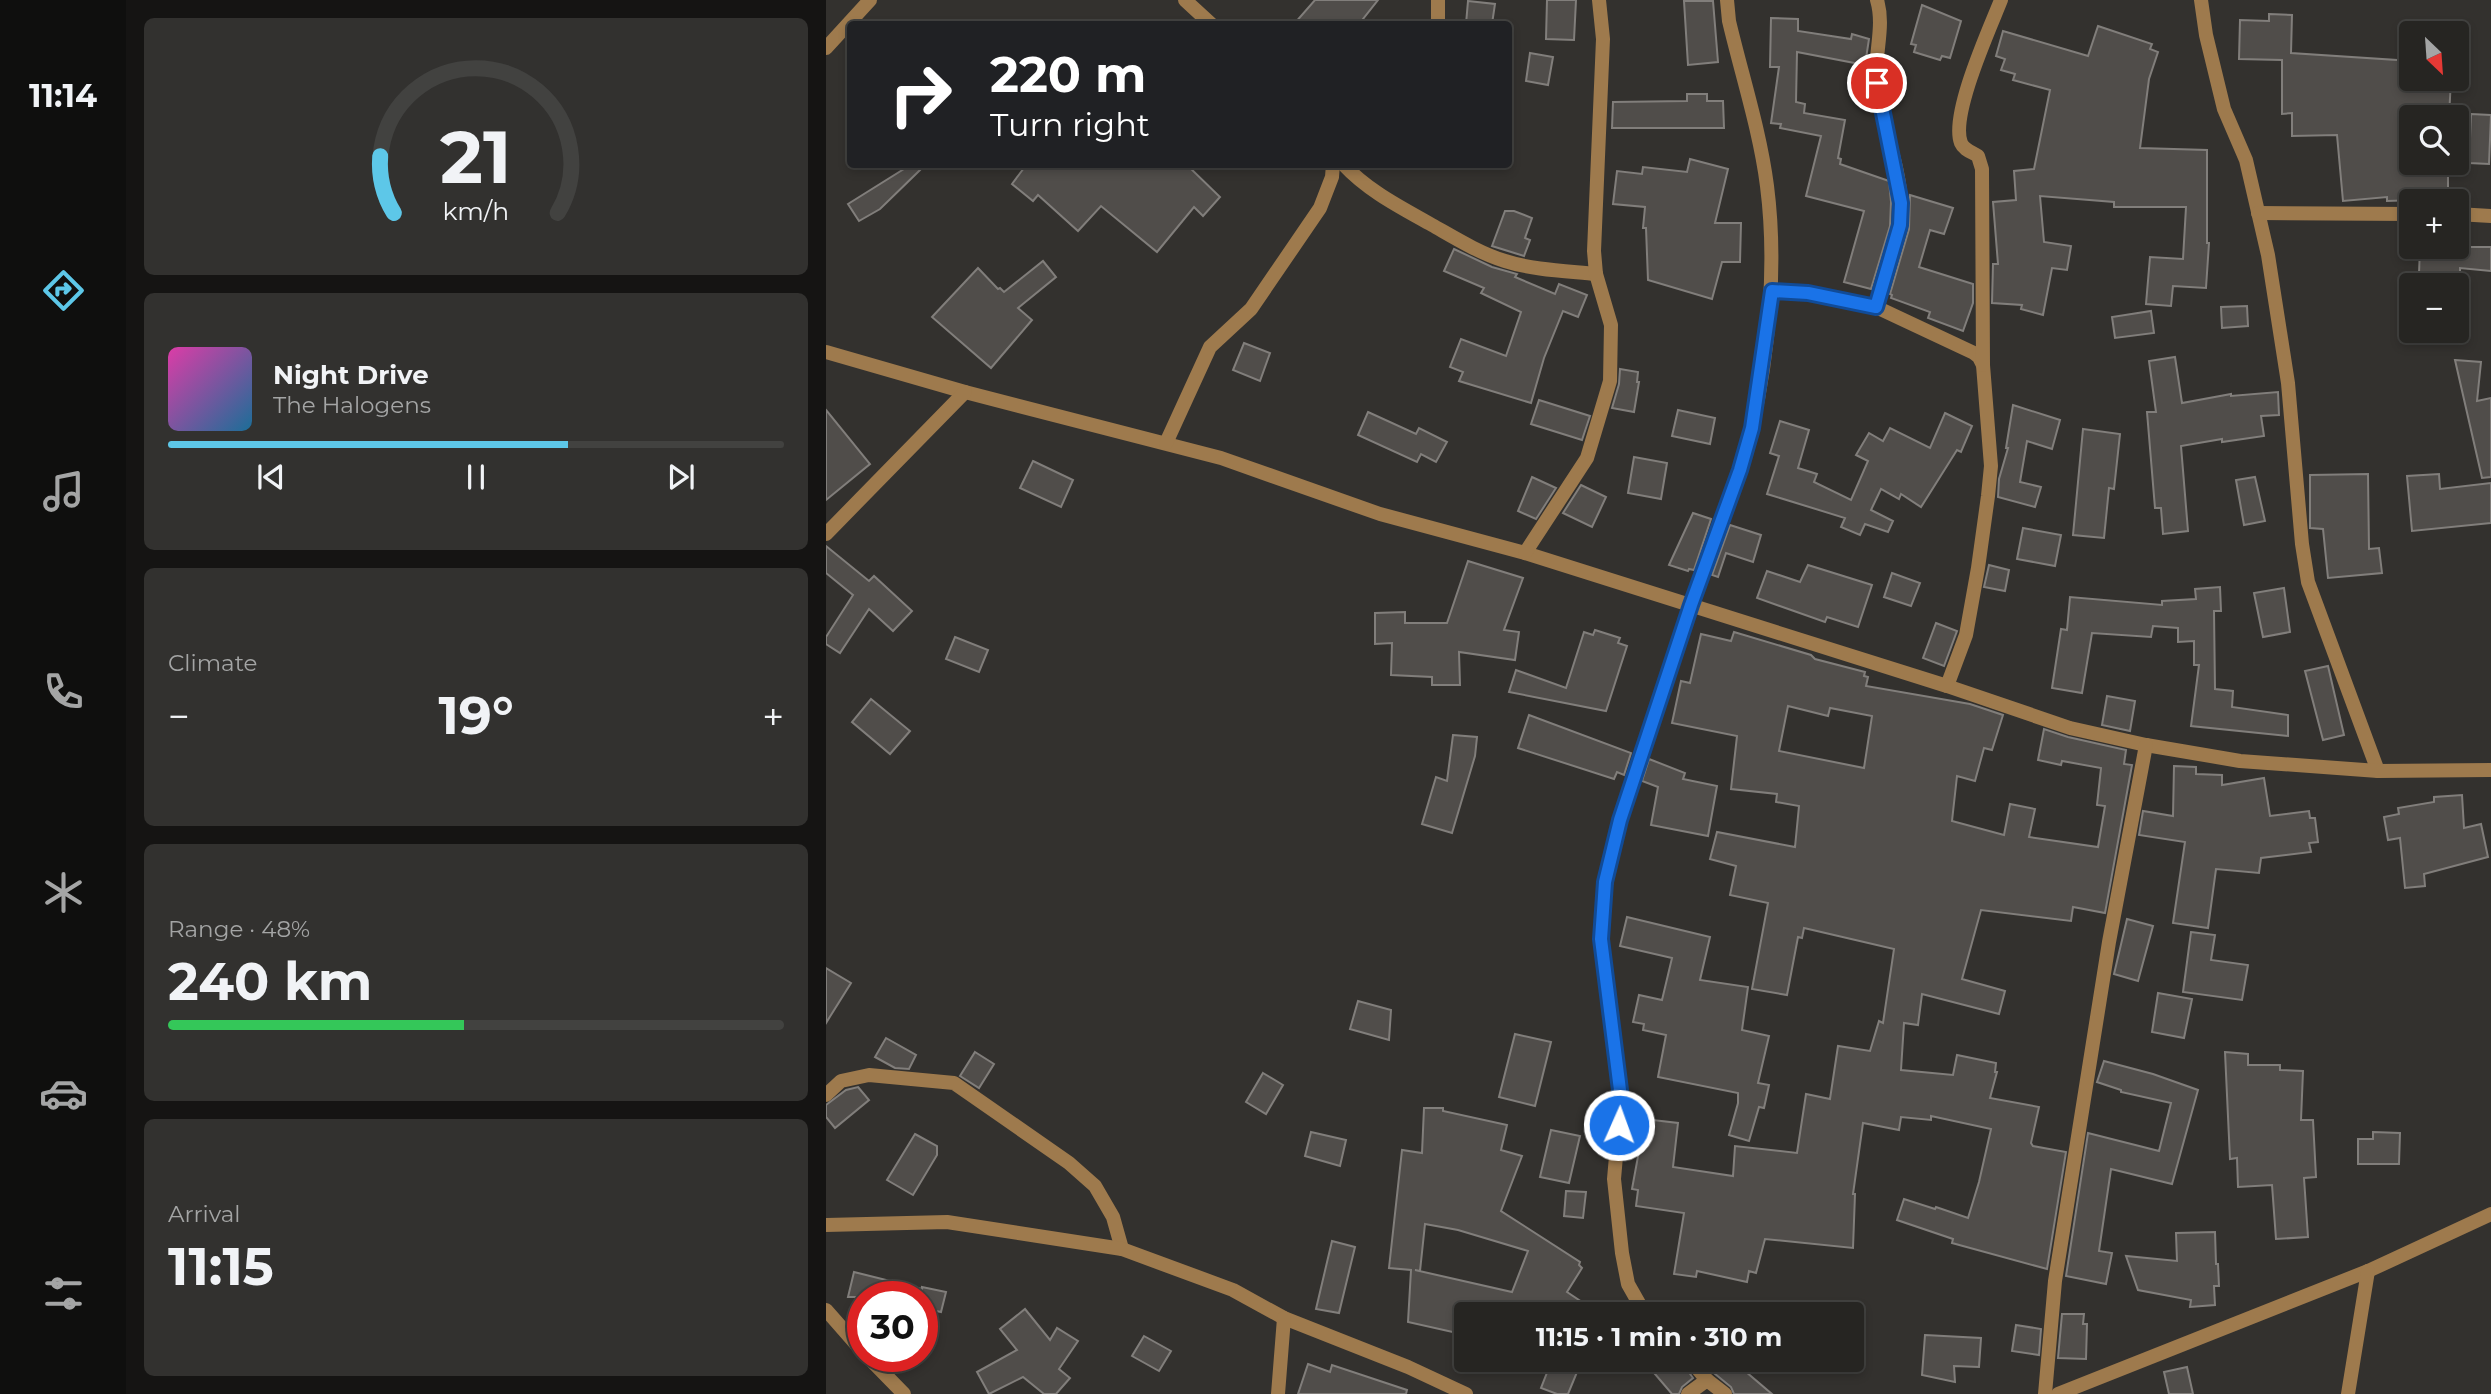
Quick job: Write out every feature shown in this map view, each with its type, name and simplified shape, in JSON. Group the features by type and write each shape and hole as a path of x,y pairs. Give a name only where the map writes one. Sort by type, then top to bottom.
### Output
{"street":[{"path":"851,21 870,0"},
{"path":"1185,0 1208,21"},
{"path":"1438,0 1438,21"},
{"path":"1525,553 1587,458 1607,393 1612,351 1611,325 1596,274 1594,238 1603,38 1599,0"},
{"path":"1638,1302 1628,1283 1614,1179 1621,1098 1601,939 1605,882 1620,820 1752,428 1772,291 1768,188 1729,21 1727,0"},
{"path":"1876,307 1900,225 1901,203 1878,97 1876,68 1882,25 1877,0"},
{"path":"1947,686 1966,635 1991,466 1983,365 1982,169 1978,156 1966,149 1961,142 1960,131 1971,74 2001,0"},
{"path":"2201,0 2206,35 2224,108 2246,160 2268,255 2288,383 2302,544 2308,582 2378,771"},
{"path":"826,48 847,25"},
{"path":"1166,443 1210,347 1251,309 1320,208 1333,168"},
{"path":"1347,168 1378,195 1472,247 1506,261 1596,274"},
{"path":"2258,213 2399,214"},
{"path":"2469,215 2491,216"},
{"path":"1772,291 1808,293 1876,307 1973,353 1983,365"},
{"path":"826,352 965,392 1221,458 1380,514 1525,553 1947,686 2070,728 2146,745 2241,761 2378,771 2491,770"},
{"path":"826,534 965,392"},
{"path":"2045,1394 2055,1281 2109,942 2146,745"},
{"path":"826,1095 841,1081 869,1075 954,1083 1069,1163 1095,1186 1113,1217 1122,1249"},
{"path":"2058,1394 2368,1271 2491,1214"},
{"path":"826,1225 947,1222 1122,1249 1233,1290 1284,1318 1408,1367 1466,1394"},
{"path":"2348,1394 2368,1271"},
{"path":"826,1310 847,1334"},
{"path":"1278,1394 1284,1318"},
{"path":"883,1372 904,1394"},
{"path":"1700,1372 1725,1394"},
{"path":"1688,1394 1707,1380"}],"building":[{"path":"1315,0 1378,0 1361,21 1297,21"},
{"path":"1547,0 1576,0 1574,40 1546,39"},
{"path":"1468,1 1495,4 1492,21 1466,21"},
{"path":"1684,1 1713,1 1718,62 1688,65"},
{"path":"1922,5 1961,21 1950,58 1942,56 1940,60 1914,52 1916,45 1911,44"},
{"path":"2269,14 2292,15 2291,53 2399,60 2399,91 2450,91 2450,105 2399,105 2399,175 2448,175 2448,189 2399,189 2399,201 2387,201 2387,197 2343,201 2337,135 2292,136 2292,113 2282,114 2282,60 2239,59 2240,20 2269,21"},
{"path":"1771,18 1798,19 1798,31 1851,39 1852,34 1869,39 1865,65 1797,52 1796,102 1805,104 1804,113 1845,120 1838,158 1841,159 1840,164 1889,181 1890,226 1871,289 1844,282 1864,211 1806,196 1821,136 1780,128 1781,124 1771,123 1779,67 1770,67"},
{"path":"2098,26 2152,44 2150,49 2158,52 2149,79 2140,148 2207,150 2209,243 2206,288 2173,286 2171,306 2146,304 2150,257 2183,259 2186,207 2114,207 2114,202 2040,196 2044,242 2071,246 2067,270 2052,268 2043,315 2021,309 2022,305 1992,303 1993,264 1998,264 1993,202 2016,200 2014,171 2034,169 2050,90 2013,80 2015,74 2001,70 2005,59 1996,56 2003,31 2088,56"},
{"path":"1530,53 1553,57 1548,85 1526,81"},
{"path":"1687,94 1707,94 1707,101 1723,101 1724,128 1612,128 1613,102 1687,101"},
{"path":"2471,114 2491,115 2489,164 2469,163"},
{"path":"1690,159 1728,169 1715,223 1741,223 1740,262 1722,262 1712,299 1648,280 1646,228 1643,228 1645,207 1613,204 1617,171 1642,174 1643,167 1687,172"},
{"path":"906,168 920,170 880,209 859,221 848,204"},
{"path":"1024,168 1190,168 1220,197 1203,216 1194,207 1157,252 1101,206 1078,231 1038,195 1033,201 1012,184"},
{"path":"1910,195 1953,208 1944,234 1930,230 1919,267 1973,284 1973,303 1963,331 1928,318 1930,312 1891,298 1909,229"},
{"path":"1505,211 1514,211 1532,218 1525,238 1530,240 1524,256 1492,246"},
{"path":"2469,247 2491,247 2491,271 2460,268 2460,273 2419,273 2420,259 2469,259"},
{"path":"1454,249 1492,267 1517,274 1515,277 1555,294 1559,284 1587,295 1578,317 1563,311 1544,358 1531,403 1459,381 1463,372 1450,367 1461,339 1506,356 1521,312 1481,293 1484,288 1444,271"},
{"path":"1043,261 1056,277 1018,308 1032,320 991,368 932,317 978,268 1004,292"},
{"path":"2247,306 2248,326 2222,328 2221,307"},
{"path":"2151,311 2154,333 2115,338 2112,317"},
{"path":"1244,343 1270,353 1260,381 1233,370"},
{"path":"2175,357 2182,403 2231,394 2278,392 2279,415 2261,416 2264,436 2181,446 2188,531 2163,534 2161,508 2155,508 2147,412 2156,412 2149,361"},
{"path":"2455,360 2481,362 2477,401 2491,398 2491,477 2482,478"},
{"path":"1620,369 1638,372 1634,412 1612,408"},
{"path":"1539,400 1590,416 1582,440 1531,424"},
{"path":"2013,405 2060,420 2052,449 2027,441 2020,482 2041,487 2035,507 1998,497"},
{"path":"826,410 870,464 826,500"},
{"path":"1678,410 1715,418 1710,444 1672,436"},
{"path":"1368,412 1416,434 1419,428 1447,442 1436,462 1421,454 1417,462 1358,435"},
{"path":"1945,413 1972,426 1961,452 1957,450 1921,507 1901,494 1899,499 1881,489 1871,510 1893,521 1888,532 1865,524 1860,535 1841,527 1845,518 1767,494 1779,456 1770,453 1780,421 1809,430 1798,468 1817,474 1814,482 1851,500 1868,461 1856,455 1869,433 1883,441 1890,428 1930,448"},
{"path":"2083,429 2120,434 2114,489 2109,488 2104,538 2073,535"},
{"path":"1634,457 1667,463 1661,499 1628,493"},
{"path":"1033,461 1073,480 1061,507 1020,488"},
{"path":"2368,474 2369,549 2379,548 2382,573 2328,578 2323,529 2310,528 2310,475"},
{"path":"2439,474 2440,489 2491,483 2491,523 2412,531 2407,476"},
{"path":"1532,477 1556,488 1536,519 1518,511"},
{"path":"2255,477 2265,521 2244,525 2236,480"},
{"path":"1581,485 1606,497 1592,527 1563,513"},
{"path":"1693,513 1711,519 1694,570 1688,571 1669,565"},
{"path":"1730,525 1761,535 1753,562 1726,553 1718,577 1712,575"},
{"path":"2023,528 2061,535 2055,566 2017,559"},
{"path":"826,546 869,581 874,576 912,611 893,631 869,609 840,653 826,644 826,637 853,595 826,573"},
{"path":"1468,561 1523,578 1504,630 1519,632 1515,660 1459,652 1460,685 1432,685 1432,677 1391,675 1392,643 1375,644 1375,613 1405,612 1405,623 1447,623"},
{"path":"1808,565 1872,585 1858,627 1827,617 1825,622 1757,598 1767,571 1800,582"},
{"path":"1989,565 2009,570 2005,591 1984,587"},
{"path":"1892,573 1920,583 1911,606 1884,597"},
{"path":"2220,587 2221,611 2214,611 2215,689 2233,691 2232,707 2288,715 2288,736 2191,726 2199,665 2194,665 2194,641 2178,642 2178,628 2153,626 2151,637 2092,633 2082,693 2052,688 2061,629 2067,630 2070,597 2162,605 2162,601 2196,599 2195,589"},
{"path":"2284,588 2290,632 2263,637 2254,593"},
{"path":"1936,623 1957,631 1944,666 1923,658"},
{"path":"1595,630 1620,638 1618,643 1627,646 1606,711 1509,692 1516,670 1566,688 1584,632 1593,635"},
{"path":"1734,632 1811,655 1815,659 1865,672 1864,676 1868,677 1866,686 1970,704 2003,715 1992,750 1984,748 1975,781 1957,776 1952,821 2004,835 2010,804 2035,809 2029,837 2098,847 2105,806 2097,805 2101,768 2038,760 2044,729 2126,750 2124,764 2132,765 2105,913 2073,907 2071,921 1981,910 1962,979 2005,991 1999,1014 1922,994 1918,1025 1904,1023 1901,1070 1953,1075 1957,1055 1996,1063 1997,1072 1990,1098 2039,1107 2031,1143 2033,1146 2066,1152 2047,1269 1952,1243 1953,1239 1897,1220 1904,1199 1968,1218 1991,1129 1931,1116 1931,1120 1901,1117 1899,1130 1863,1123 1853,1194 1853,1248 1765,1239 1756,1273 1749,1271 1747,1282 1697,1271 1696,1277 1674,1274 1684,1213 1636,1206 1638,1190 1632,1189 1639,1151 1632,1150 1636,1118 1678,1123 1673,1167 1733,1176 1735,1146 1797,1153 1806,1094 1830,1099 1838,1046 1870,1051 1879,1021 1883,1023 1894,949 1804,928 1802,938 1798,937 1787,995 1752,989 1768,903 1730,895 1736,866 1710,859 1717,832 1795,847 1799,806 1776,802 1777,794 1731,789 1737,736 1672,723 1681,681 1690,683 1701,634 1731,641","holes":["1788,706 1828,716 1830,708 1872,716 1864,768 1779,751"]},
{"path":"955,637 988,650 979,672 946,659"},
{"path":"2328,666 2344,735 2323,740 2305,671"},
{"path":"2107,696 2135,701 2130,731 2102,725"},
{"path":"871,699 910,731 890,754 852,722"},
{"path":"1529,715 1631,753 1624,775 1617,772 1614,779 1518,748"},
{"path":"1453,735 1477,737 1475,756 1452,833 1422,824 1436,777 1447,781"},
{"path":"1649,759 1685,773 1683,779 1717,786 1708,836 1651,825 1658,787 1642,781"},
{"path":"2174,766 2196,767 2196,774 2222,775 2222,785 2264,778 2270,816 2309,811 2310,818 2315,818 2318,842 2309,843 2311,852 2261,858 2259,873 2216,869 2208,928 2173,923 2185,842 2139,835 2143,811 2173,816"},
{"path":"2462,795 2464,828 2481,824 2488,857 2424,874 2425,886 2405,888 2400,838 2388,840 2384,817 2399,814 2398,808 2434,802 2434,797"},
{"path":"1627,917 1710,937 1700,980 1748,987 1742,1030 1769,1036 1758,1083 1769,1085 1764,1108 1759,1107 1749,1141 1729,1135 1738,1093 1658,1077 1666,1035 1643,1030 1644,1024 1633,1022 1639,995 1662,1000 1672,958 1620,946"},
{"path":"2127,919 2153,926 2138,981 2114,974"},
{"path":"2191,932 2215,935 2211,960 2248,965 2242,1000 2183,992"},
{"path":"826,968 851,983 826,1023"},
{"path":"2158,993 2192,999 2184,1038 2152,1032"},
{"path":"1358,1001 1391,1010 1389,1040 1350,1029"},
{"path":"1515,1034 1551,1042 1535,1106 1499,1097"},
{"path":"886,1038 916,1055 909,1069 895,1068 875,1057"},
{"path":"975,1052 994,1064 979,1088 960,1076"},
{"path":"2225,1052 2248,1054 2248,1065 2280,1065 2280,1070 2303,1071 2301,1120 2313,1120 2316,1177 2304,1178 2308,1237 2276,1239 2272,1185 2238,1187 2237,1158 2230,1159"},
{"path":"2104,1061 2198,1090 2172,1184 2111,1169 2099,1251 2112,1253 2106,1284 2066,1276 2088,1133 2159,1151 2171,1103 2121,1092 2097,1082"},
{"path":"1263,1073 1283,1085 1266,1114 1246,1102"},
{"path":"858,1087 869,1100 835,1128 826,1117 826,1105 846,1090"},
{"path":"1424,1108 1443,1108 1443,1111 1507,1125 1501,1150 1522,1156 1501,1211 1580,1262 1582,1268 1567,1292 1582,1302 1454,1302 1454,1332 1408,1322 1411,1270 1389,1268 1402,1150 1422,1153","holes":["1425,1224 1458,1230 1528,1251 1512,1292 1415,1270 1420,1271"]},
{"path":"1551,1130 1580,1136 1569,1183 1540,1177"},
{"path":"1311,1132 1346,1140 1340,1166 1305,1156"},
{"path":"2373,1132 2400,1133 2399,1164 2358,1164 2358,1139 2373,1139"},
{"path":"915,1134 937,1146 937,1155 913,1195 887,1180"},
{"path":"1566,1191 1586,1192 1583,1218 1564,1216"},
{"path":"2215,1232 2219,1286 2214,1286 2215,1305 2190,1307 2191,1300 2138,1290 2126,1256 2177,1261 2176,1233"},
{"path":"1332,1241 1355,1247 1339,1313 1316,1309"},
{"path":"854,1272 890,1281 852,1281"},
{"path":"938,1290 946,1292 941,1312 938,1311"},
{"path":"1025,1309 1050,1340 1057,1328 1078,1341 1059,1369 1070,1378 1056,1394 1044,1394 1023,1377 989,1394 977,1372 1017,1350 1000,1329"},
{"path":"2062,1314 2084,1314 2083,1324 2087,1324 2086,1359 2058,1358"},
{"path":"2016,1325 2041,1329 2039,1355 2012,1351"},
{"path":"1925,1335 1981,1338 1979,1367 1954,1366 1955,1382 1922,1375"},
{"path":"1144,1336 1171,1351 1159,1371 1132,1356"},
{"path":"1308,1364 1330,1372 1332,1365 1407,1390 1406,1394 1298,1394"},
{"path":"2187,1367 2193,1394 2169,1394 2164,1372"},
{"path":"1547,1372 1577,1372 1568,1394 1557,1394 1541,1388"},
{"path":"1653,1372 1689,1372 1693,1378 1682,1387 1679,1394 1672,1394"},
{"path":"1746,1372 1772,1394 1734,1394 1731,1387 1714,1373"}],"route":[{"path":"1619,1125 1621,1098 1601,939 1605,882 1611,853 1691,605 1740,470 1752,428 1772,291 1808,293 1876,307 1900,225 1901,203 1877,83"}]}
